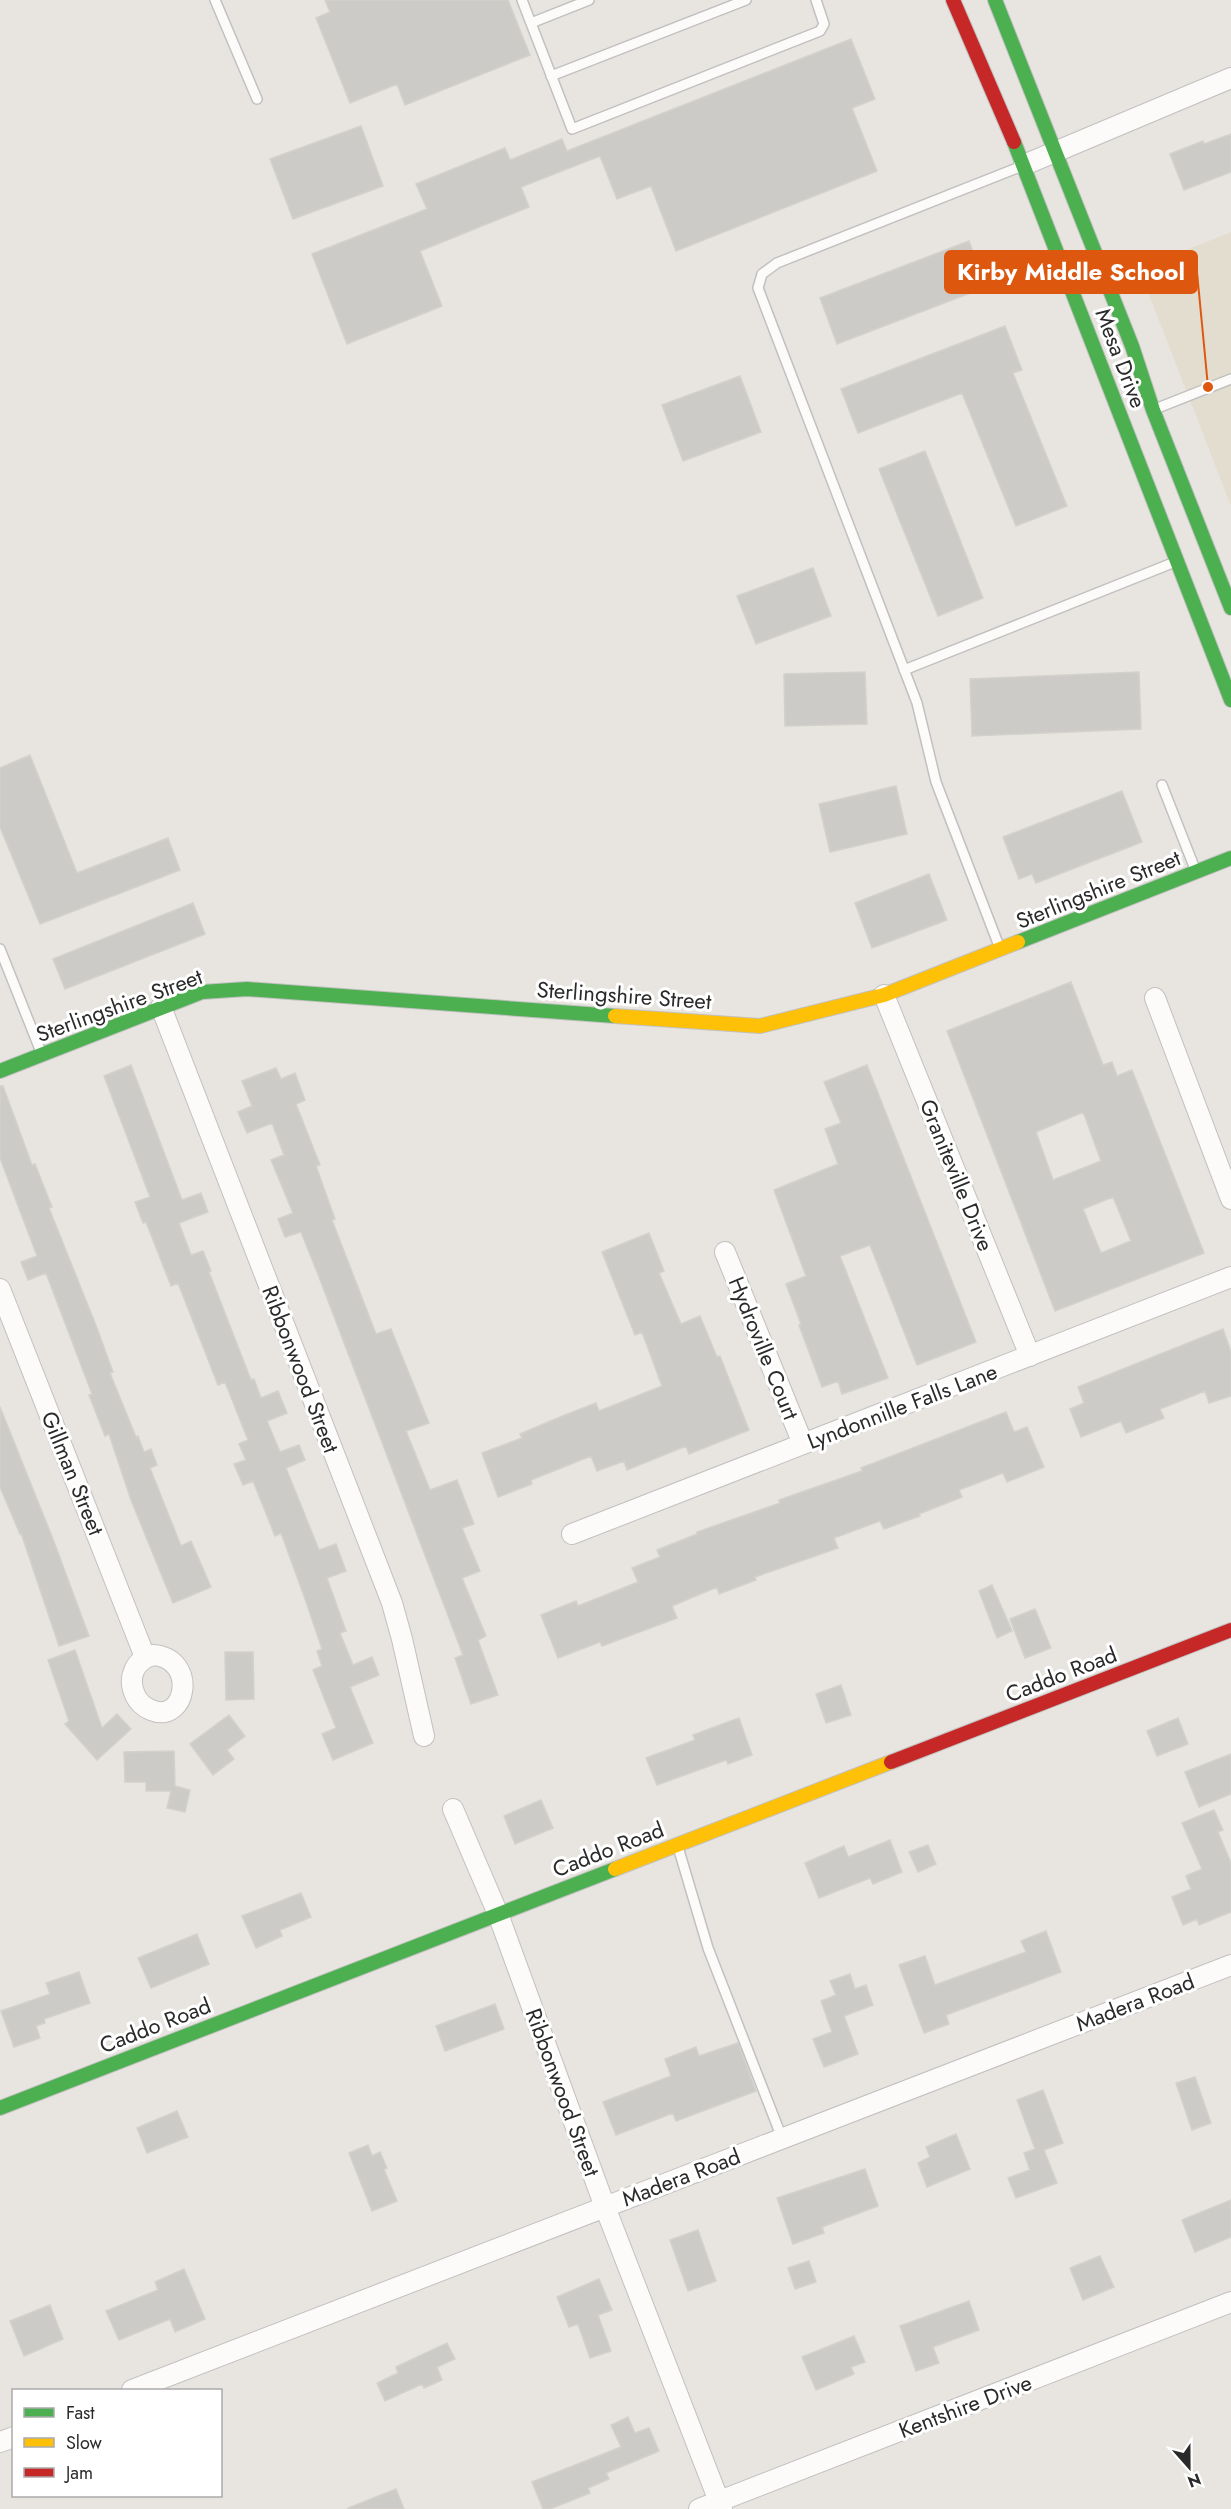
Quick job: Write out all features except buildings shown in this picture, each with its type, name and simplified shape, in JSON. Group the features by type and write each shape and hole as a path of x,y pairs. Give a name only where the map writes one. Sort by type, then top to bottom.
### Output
{"street":[{"name":"Mesa Drive","path":"953,0 1024,165 1138,416 1231,608"},
{"name":"Mesa Drive","path":"995,0 1132,346 1138,416 1177,561 1231,700"},
{"path":"1024,165 1231,78"},
{"name":"Sterlingshire Street","path":"0,1071 202,992 247,989 760,1026 884,995 1001,951 1231,858"},
{"name":"Graniteville Drive","path":"884,995 1030,1356"},
{"path":"1155,998 1231,1199"},
{"name":"Ribbonwood Street","path":"161,1007 392,1604 424,1736"},
{"name":"Hydroville Court","path":"725,1252 802,1444"},
{"name":"Lyndonnille Falls Lane","path":"573,1534 1231,1277"},
{"name":"Gillman Street","path":"0,1289 145,1657"},
{"name":"Caddo Road","path":"0,2108 1231,1630"},
{"name":"Ribbonwood Street","path":"453,1809 498,1914 605,2207 721,2505"},
{"name":"Madera Road","path":"137,2389 1231,1965"},
{"name":"Kentshire Drive","path":"699,2509 721,2505 1231,2302"}],"lane":[{"path":"215,0 257,99"},
{"path":"522,0 572,129 820,31 824,24 816,0"},
{"path":"531,23 589,0"},
{"path":"552,76 746,0"},
{"path":"1001,951 936,782 917,703 758,288 762,274 777,263 1024,165"},
{"path":"1138,416 1231,379"},
{"path":"904,670 1177,561"},
{"path":"1162,784 1197,872"},
{"path":"0,949 42,1054"},
{"path":"677,1845 708,1948 782,2138"}],"shaded area":[{"path":"1231,232 1231,506 1139,269"}],"traffic: fast":[{"path":"995,0 1132,346 1153,410 1231,608"},
{"path":"1014,142 1231,700"},
{"path":"1018,942 1231,858"},
{"path":"0,1071 202,992 247,989 615,1016"},
{"path":"0,2108 615,1869"}],"traffic: slow":[{"path":"615,1016 760,1026 884,995 1018,942"},
{"path":"615,1869 891,1762"}],"traffic: jam":[{"path":"953,0 1014,142"},
{"path":"891,1762 1231,1630"}],"place":[{"name":"Kirby Middle School","path":"1208,387"}]}
